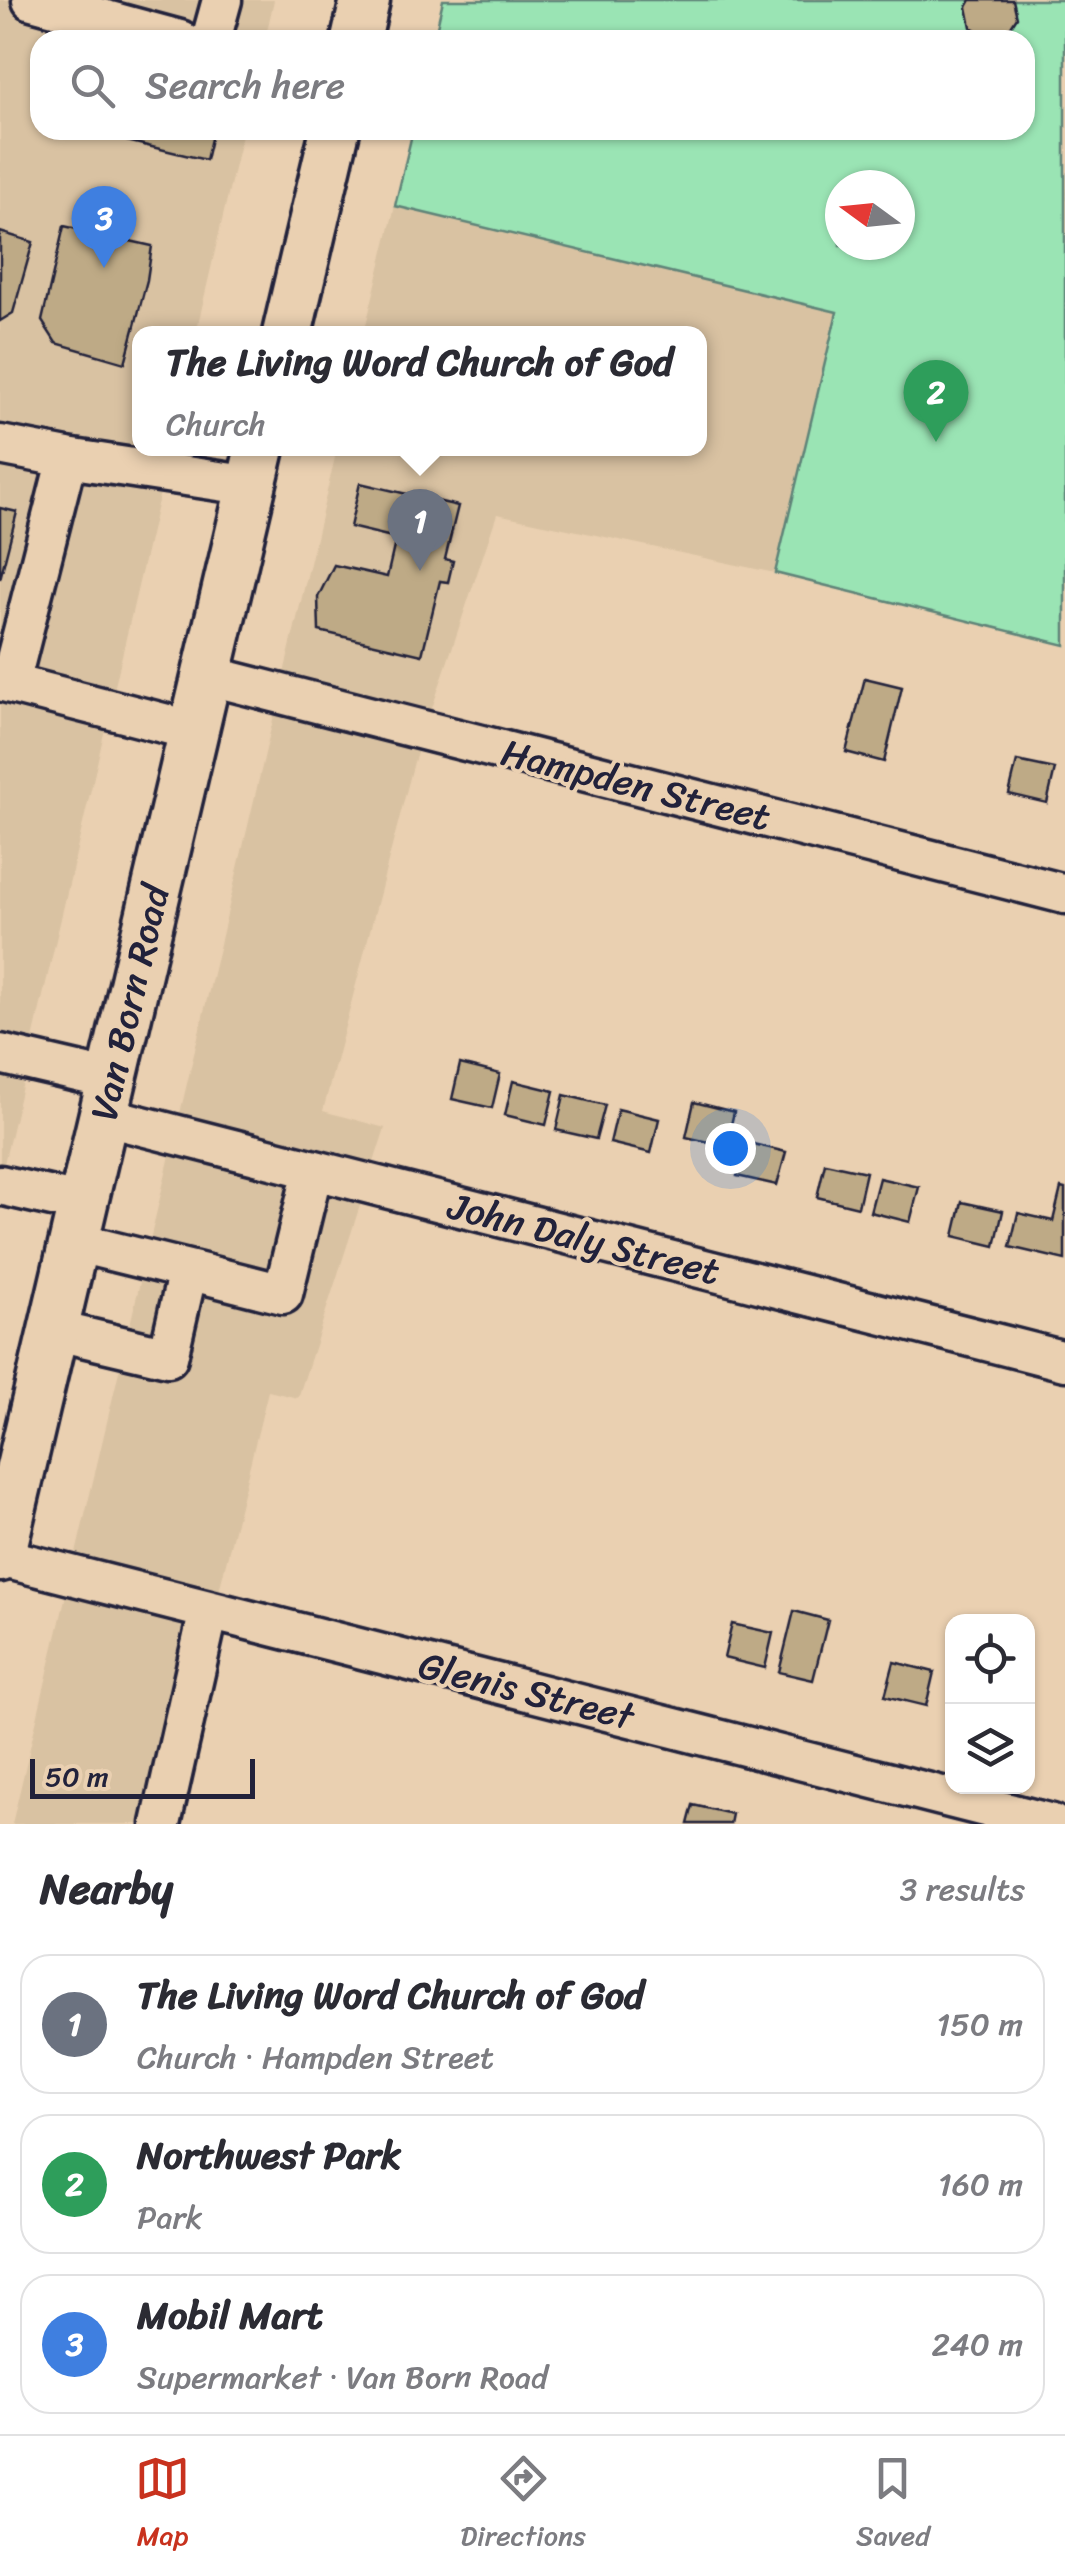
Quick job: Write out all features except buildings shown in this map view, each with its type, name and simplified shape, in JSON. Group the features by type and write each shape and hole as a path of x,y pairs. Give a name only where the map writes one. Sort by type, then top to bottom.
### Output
{"main road":[{"path":"358,30 366,0"},
{"path":"289,326 333,140"},
{"name":"Van Born Road","path":"0,1557 256,467"}],"street":[{"path":"32,0 143,30"},
{"path":"214,30 222,0"},
{"path":"0,445 67,458 256,467"},
{"path":"67,458 5,682 194,731"},
{"name":"Hampden Street","path":"207,675 1065,894"},
{"name":"John Daly Street","path":"0,1054 108,1098 313,1170 1065,1361"},
{"path":"0,1185 188,1270 283,1294 313,1170"},
{"path":"53,1330 168,1357 188,1270"},
{"name":"Glenis Street","path":"0,1557 1052,1824"},
{"path":"161,1824 209,1610"}],"shaded area":[{"path":"0,0 274,0 267,30 30,30 30,140 241,140 198,326 132,326 132,456 168,456 0,1181"},
{"path":"395,206 837,312 775,573 497,514 414,762 323,1111 385,1128 298,1398 268,1391 162,1824 12,1824 335,456 707,456 707,326 366,326"}],"green space":[{"path":"443,0 1065,0 1065,645 775,573 837,312 395,206 411,140 1035,140 1035,30 436,30"}],"place":[{"name":"Mobil Mart","path":"104,268"},
{"name":"Northwest Park","path":"936,442"},
{"name":"The Living Word Church of God","path":"420,571"}]}
